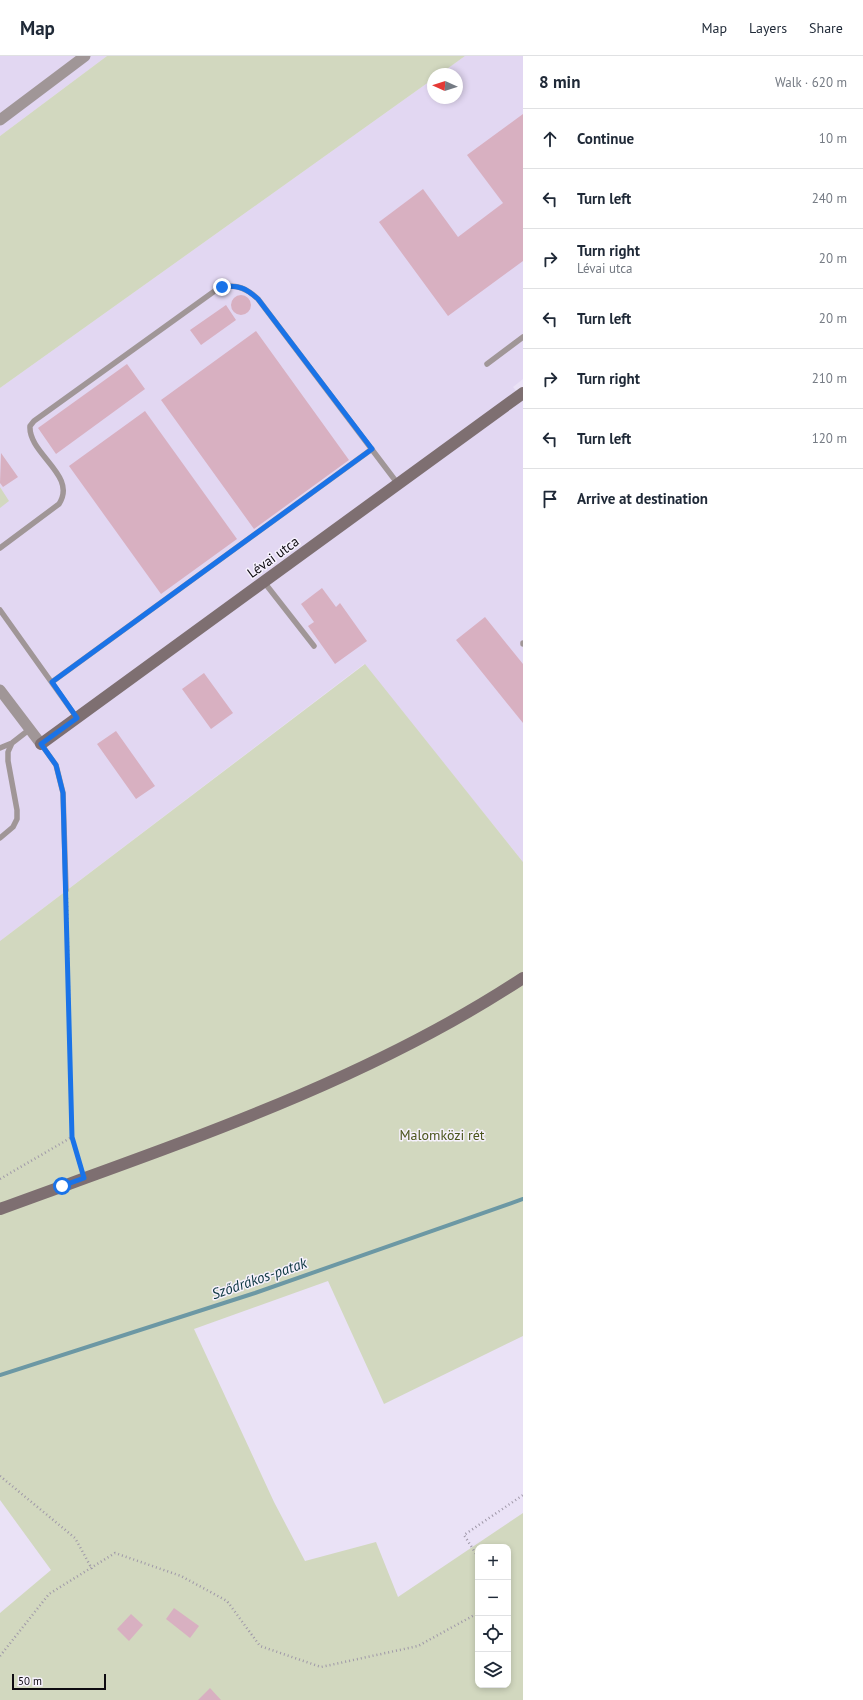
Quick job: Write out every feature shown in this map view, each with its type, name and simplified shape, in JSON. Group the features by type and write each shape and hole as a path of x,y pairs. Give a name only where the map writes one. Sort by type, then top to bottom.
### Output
{"street":[{"path":"0,120 85,56"},
{"name":"Lévai utca","path":"41,744 523,393"},
{"path":"0,690 41,744"},
{"path":"0,1209 200,1135 345,1075 449,1022 523,978"}],"lane":[{"path":"0,548 59,504 63,498 63,484 31,439 30,426 34,421 130,350 222,287 230,286 244,288 258,299 398,484"},
{"path":"487,364 523,337"},
{"path":"52,682 372,449"},
{"path":"264,582 314,646"},
{"path":"0,610 77,718"},
{"path":"0,748 12,743 30,729"},
{"path":"0,838 13,827 17,819 18,810 8,761 8,752 12,743"},
{"path":"41,744 56,765 63,793 66,890"}],"path":[{"path":"66,890 72,1137 84,1178"},
{"path":"0,1179 72,1137"},
{"path":"0,1476 75,1538 92,1569"},
{"path":"475,1553 464,1535 523,1495"},
{"path":"0,1656 49,1594 92,1569 115,1553 181,1576 227,1601 260,1646 321,1667 418,1646 475,1615"}],"shaded area":[{"path":"0,56 107,56 0,136"},
{"path":"465,56 523,56 523,379 513,387 523,399 523,862 364,664 0,941 0,388 427,83 427,104 463,104 463,68 448,68"}],"green space":[{"path":"107,56 465,56 448,68 427,68 427,83 0,388 0,136"},
{"path":"0,487 9,501 0,508"},
{"name":"Malomközi rét","path":"365,664 523,862 523,1336 384,1404 328,1281 194,1329 274,1502 305,1561 376,1542 398,1597 475,1545 475,1688 511,1688 511,1544 477,1544 523,1513 523,1700 0,1700 0,1613 51,1570 0,1500 0,941"}],"building":[{"path":"523,114 523,261 448,316 379,222 423,189 458,237 503,203 467,155"},
{"path":"241,295 248,298 251,305 248,312 241,315 234,312 231,305 234,298"},
{"path":"226,305 236,320 201,345 190,330"},
{"path":"256,331 349,460 254,529 161,400"},
{"path":"127,364 145,389 56,454 38,428"},
{"path":"145,411 237,539 161,594 69,466"},
{"path":"1,453 18,477 3,487 0,483"},
{"path":"322,588 336,607 340,603 367,641 335,664 308,626 314,622 301,604"},
{"path":"485,617 523,664 523,723 456,640"},
{"path":"204,673 233,713 211,729 182,689"},
{"path":"116,731 155,786 136,799 97,744"},
{"path":"174,1608 199,1626 190,1638 166,1619"},
{"path":"131,1614 143,1625 129,1641 117,1629"},
{"path":"210,1688 221,1700 198,1700"}],"waterway":[{"name":"Sződrákos-patak","path":"0,1375 255,1293 523,1199"}],"route":[{"path":"62,1186 84,1178 72,1137 63,793 56,765 41,744 77,718 52,682 372,449 258,299 244,288 237,286 222,287"}]}
